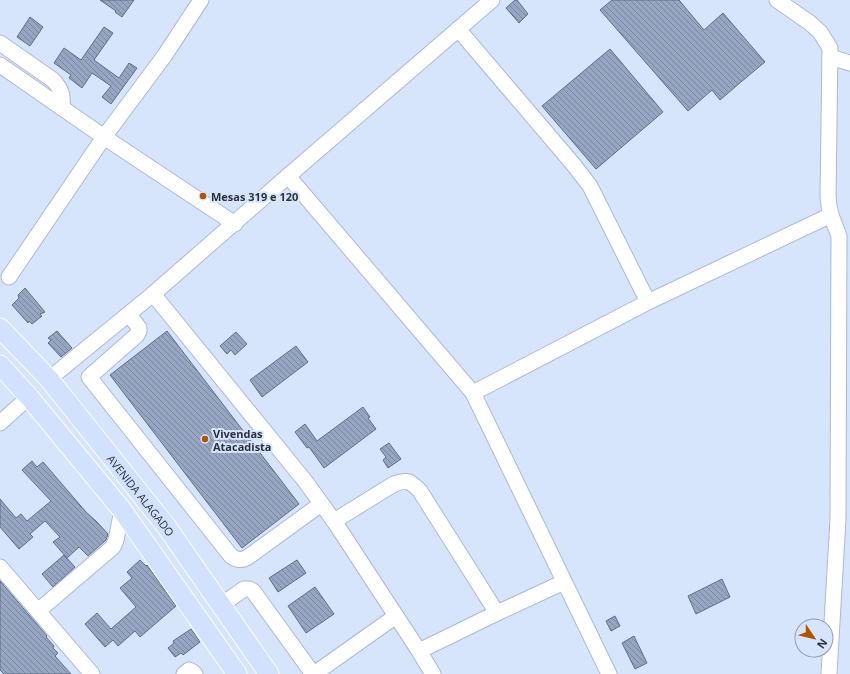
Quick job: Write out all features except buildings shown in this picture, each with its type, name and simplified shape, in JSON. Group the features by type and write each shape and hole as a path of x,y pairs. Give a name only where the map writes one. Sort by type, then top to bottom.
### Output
{"main road":[{"name":"AVENIDA ALAGADO","path":"0,328 49,379 166,526 269,674"},
{"path":"0,364 122,510 237,674"}],"street":[{"path":"9,277 104,137 165,54 201,0"},
{"path":"49,379 154,294 492,0"},
{"path":"777,0 810,23 820,32 830,48 828,196 831,215 844,232 838,519 830,674"},
{"path":"458,29 590,186 648,302"},
{"path":"0,43 53,80 60,88 63,97 62,108"},
{"path":"830,57 850,63"},
{"path":"0,64 104,137 235,224"},
{"path":"288,176 472,393 609,674"},
{"path":"472,393 648,302 831,215"},
{"path":"154,294 305,481 334,521 420,651 432,674"},
{"path":"89,377 137,335 139,328 129,314"},
{"path":"75,358 231,556 237,560 244,560 321,504"},
{"path":"0,423 29,397"},
{"path":"334,521 394,484 403,481 412,482 420,491 497,613"},
{"path":"838,498 850,487"},
{"path":"838,519 850,508"},
{"path":"38,611 113,547 116,540 122,510"},
{"path":"0,567 92,674"},
{"path":"420,651 564,582"},
{"path":"221,605 244,589 253,591 313,674 396,616"},
{"path":"184,674 189,670 195,674"}],"place":[{"name":"Mesas 319 e 120","path":"203,196"},
{"name":"Vivendas Atacadista","path":"205,439"}]}
